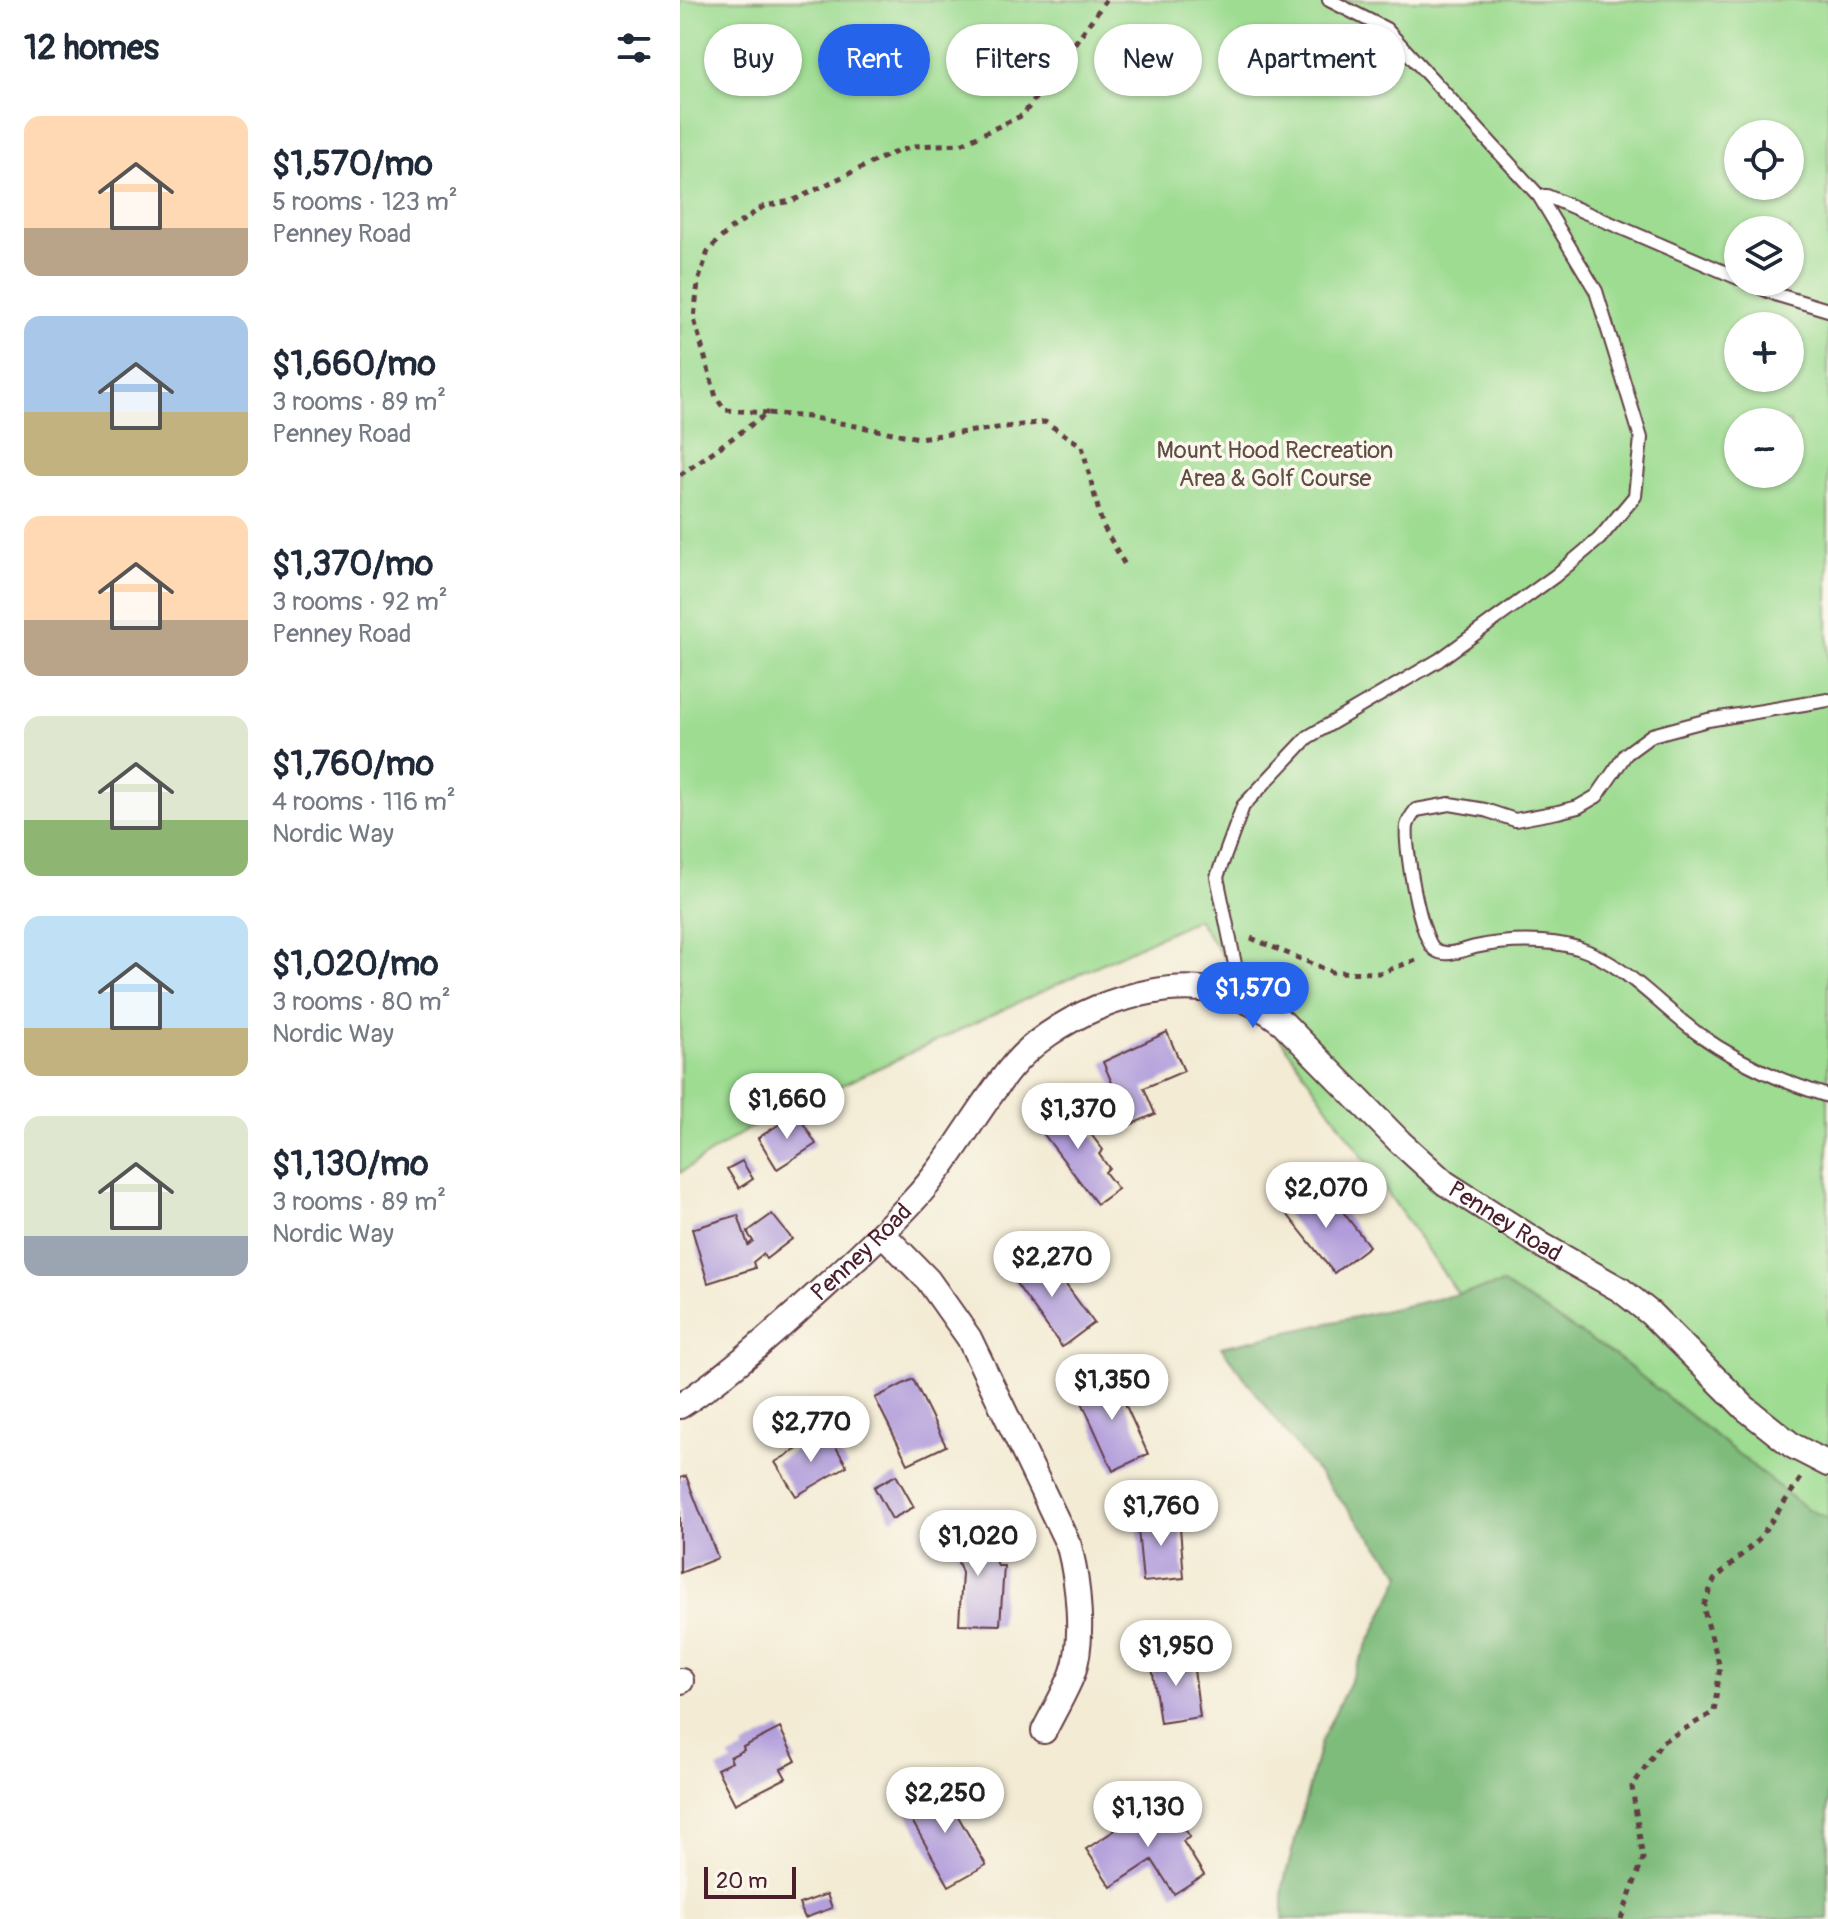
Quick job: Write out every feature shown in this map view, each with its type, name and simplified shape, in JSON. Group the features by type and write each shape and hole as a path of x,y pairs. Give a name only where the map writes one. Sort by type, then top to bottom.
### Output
{"street":[{"name":"Penney Road","path":"680,1406 766,1340 883,1234 918,1196 1011,1068 1053,1031 1102,1007 1153,992 1201,989 1242,998 1264,1008 1283,1023 1400,1142 1445,1183 1545,1247 1621,1290 1650,1313 1745,1408 1793,1446 1818,1459"},
{"path":"883,1234 928,1280 969,1338 1069,1546 1075,1580 1079,1645 1073,1673 1044,1731"}],"lane":[{"path":"1242,998 1217,877 1243,806 1308,737 1439,660 1518,604 1599,539 1635,496 1641,438 1596,291 1539,196 1386,29 1329,0"},
{"path":"1539,196 1547,196 1724,272"},
{"path":"1781,296 1828,310"},
{"path":"1828,700 1697,722 1652,735 1626,754 1597,796 1578,807 1515,820 1485,810 1450,804 1416,810 1407,828 1409,862 1427,937 1438,952 1454,953 1500,943 1560,945 1580,949 1609,963 1720,1048 1778,1078 1828,1096"}],"path":[{"path":"1106,0 1023,115 961,144 914,146 888,155 792,201 764,206 729,230 708,251 698,282 694,319 716,397 725,410 809,417 919,438 1045,422 1082,446 1102,524 1125,565"},
{"path":"680,475 768,413"},
{"path":"1225,917 1254,941 1332,972 1380,973 1438,952"},
{"path":"1621,1919 1643,1859 1632,1787 1662,1742 1714,1712 1720,1667 1703,1607 1714,1580 1759,1539 1800,1479 1818,1459"}],"green space":[{"name":"Mount Hood Recreation Area & Golf Course","path":"680,0 1828,0 1828,1825 1197,919 748,1129 680,1173"},
{"path":"1503,1284 1616,1356 1804,1507 1828,1519 1828,1919 1283,1919 1283,1886 1321,1741 1402,1574 1304,1456 1221,1347"}],"building":[{"path":"1167,1032 1184,1071 1144,1088 1155,1114 1130,1125 1103,1062"},
{"path":"1066,1102 1103,1150 1099,1154 1109,1168 1105,1172 1118,1189 1097,1204 1036,1124"},
{"path":"797,1113 816,1144 777,1169 758,1138"},
{"path":"742,1161 753,1179 739,1188 727,1169"},
{"path":"1313,1186 1333,1213 1340,1208 1369,1246 1334,1273 1283,1209"},
{"path":"772,1214 792,1239 766,1259 763,1254 753,1262 755,1268 708,1283 692,1229 738,1215 748,1245 753,1241 747,1232"},
{"path":"1042,1252 1094,1323 1062,1347 1010,1275"},
{"path":"1111,1373 1148,1454 1113,1471 1076,1389"},
{"path":"913,1379 946,1446 908,1464 875,1398"},
{"path":"827,1432 847,1466 796,1496 775,1462"},
{"path":"896,1475 914,1507 892,1519 874,1487"},
{"path":"686,1476 718,1558 680,1573 680,1478"},
{"path":"1179,1515 1184,1578 1143,1582 1137,1519"},
{"path":"982,1524 998,1566 1004,1566 1000,1625 959,1624 962,1573 949,1537"},
{"path":"1192,1654 1200,1717 1160,1723 1151,1659"},
{"path":"780,1728 796,1761 781,1769 786,1778 735,1804 717,1769 732,1762 730,1757 744,1750 743,1747"},
{"path":"940,1785 986,1865 949,1886 903,1805"},
{"path":"1165,1798 1190,1837 1183,1841 1204,1875 1174,1894 1152,1860 1111,1887 1086,1849"},
{"path":"827,1894 832,1908 805,1918 799,1904"}]}
